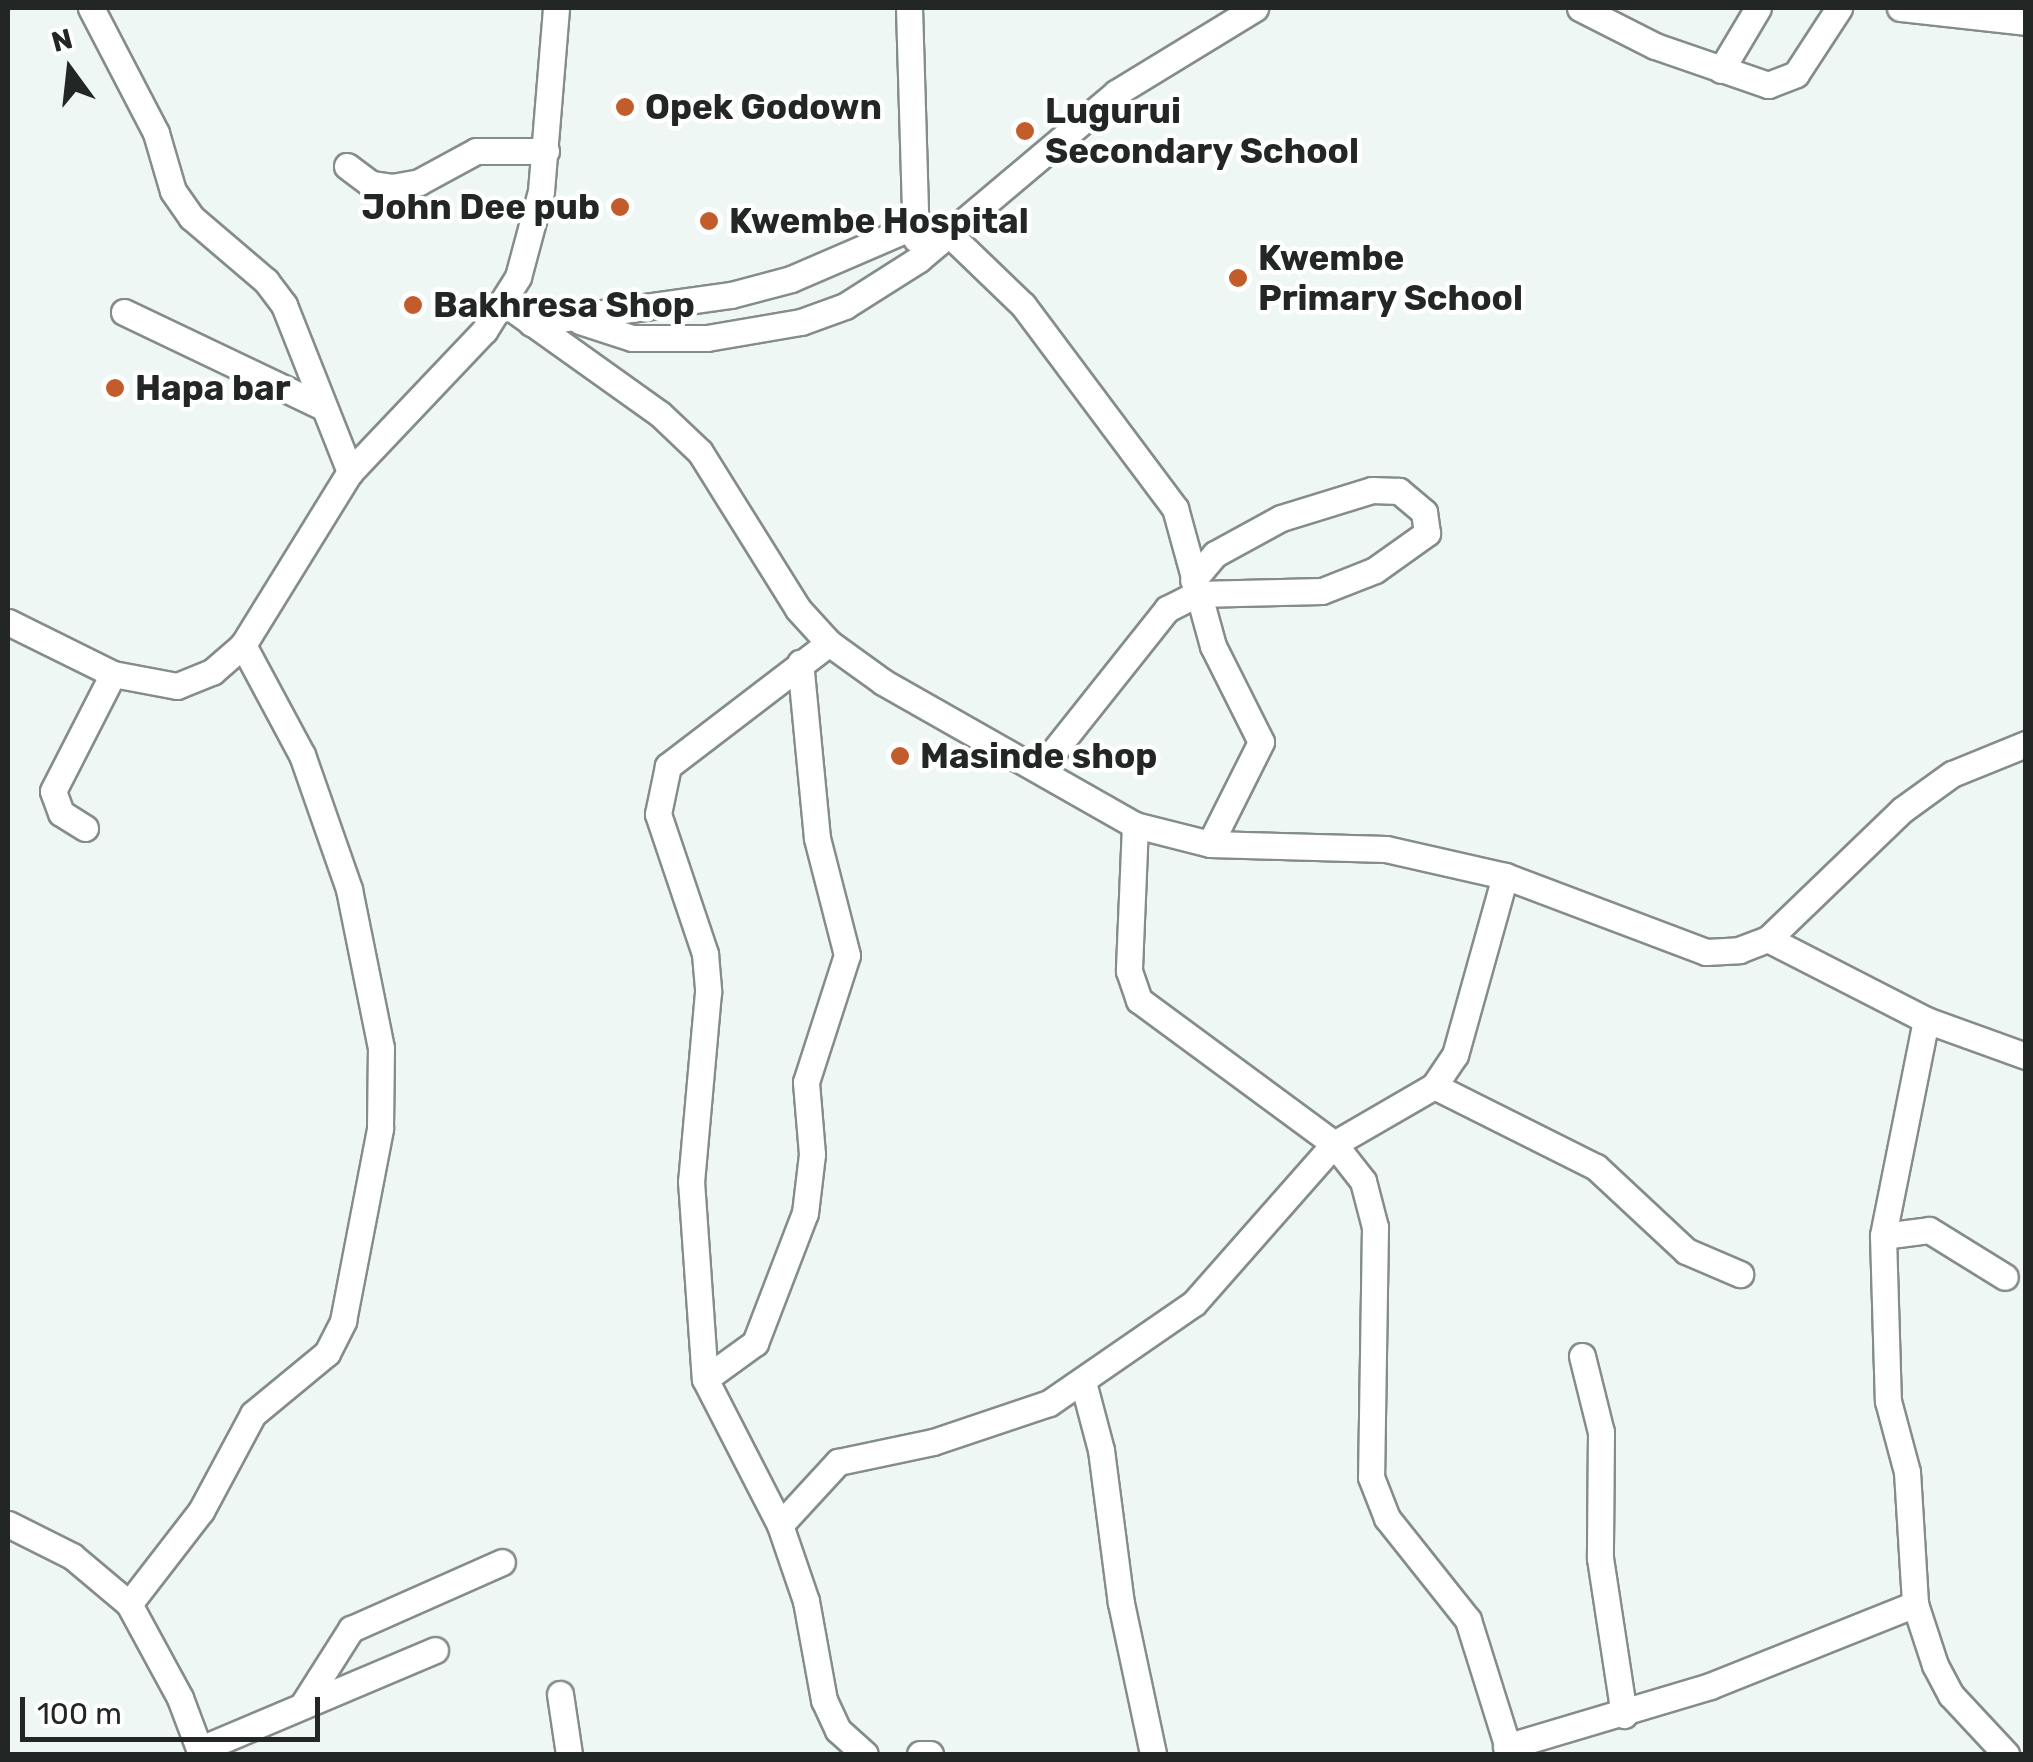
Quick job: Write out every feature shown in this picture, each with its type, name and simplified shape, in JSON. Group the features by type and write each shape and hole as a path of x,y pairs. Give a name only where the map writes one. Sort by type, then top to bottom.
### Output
{"street":[{"path":"90,8 156,133 173,191 191,216 284,305 320,406 350,472"},
{"path":"8,622 112,674 177,686 212,672 242,645 350,472 503,302 518,277 546,151 556,8"},
{"path":"909,8 914,226 919,259"},
{"path":"571,318 632,338 755,332 845,306 919,259 946,231 1217,17 1254,8"},
{"path":"1580,8 1754,83 1782,82 1796,74 1839,8"},
{"path":"1721,70 1758,8"},
{"path":"1900,8 2026,22"},
{"path":"347,166 371,184 392,188 419,182 476,151 546,151"},
{"path":"530,324 761,287 914,226 946,231 1024,305 1169,499 1219,664 1261,742 1210,844"},
{"path":"503,302 660,414 700,452 798,609 829,643 1135,825 1210,844 1386,849 1505,876 1706,952 1768,938 1902,810 1952,774 2026,744"},
{"path":"124,312 320,406"},
{"path":"1039,770 1168,609 1195,587 1215,554 1281,518 1354,496 1399,491 1424,512 1427,533 1375,570 1322,590 1195,587"},
{"path":"829,643 668,766 658,792 668,848 705,954 708,992 690,1181 705,1379 780,1525 806,1601 824,1700 837,1742 865,1754"},
{"path":"128,1604 201,1511 253,1414 328,1353 343,1321 380,1128 381,1048 348,890 302,755 242,645"},
{"path":"705,1379 755,1343 799,1230 812,1168 806,1082 847,954 817,838 800,663"},
{"path":"85,828 61,813 53,791 112,674"},
{"path":"1135,825 1129,971 1138,1000 1334,1144 1363,1181 1375,1227 1370,1445 1377,1498 1468,1620 1508,1751 1624,1715 1915,1604"},
{"path":"780,1525 838,1462 934,1442 1049,1402 1194,1304 1334,1144 1434,1086 1460,1040 1505,876"},
{"path":"1768,938 1926,1020 2026,1056"},
{"path":"1926,1020 1883,1236 1885,1367 1907,1472 1915,1604 1950,1695 2006,1754"},
{"path":"1434,1086 1596,1166 1686,1251 1740,1274"},
{"path":"1883,1236 1929,1230 2004,1277"},
{"path":"1582,1356 1604,1455 1600,1558 1624,1715"},
{"path":"1083,1382 1102,1450 1121,1602 1153,1754"},
{"path":"8,1524 72,1556 128,1604 201,1751 304,1703 435,1650"},
{"path":"304,1703 351,1629 366,1618 502,1562"},
{"path":"560,1694 568,1754"},
{"path":"920,1754 930,1754"}],"place":[{"name":"Opek Godown","path":"625,107"},
{"name":"Lugurui Secondary School","path":"1025,131"},
{"name":"John Dee pub","path":"620,207"},
{"name":"Kwembe Hospital","path":"709,221"},
{"name":"Kwembe Primary School","path":"1238,278"},
{"name":"Bakhresa Shop","path":"413,305"},
{"name":"Hapa bar","path":"115,388"},
{"name":"Masinde shop","path":"900,756"}]}
